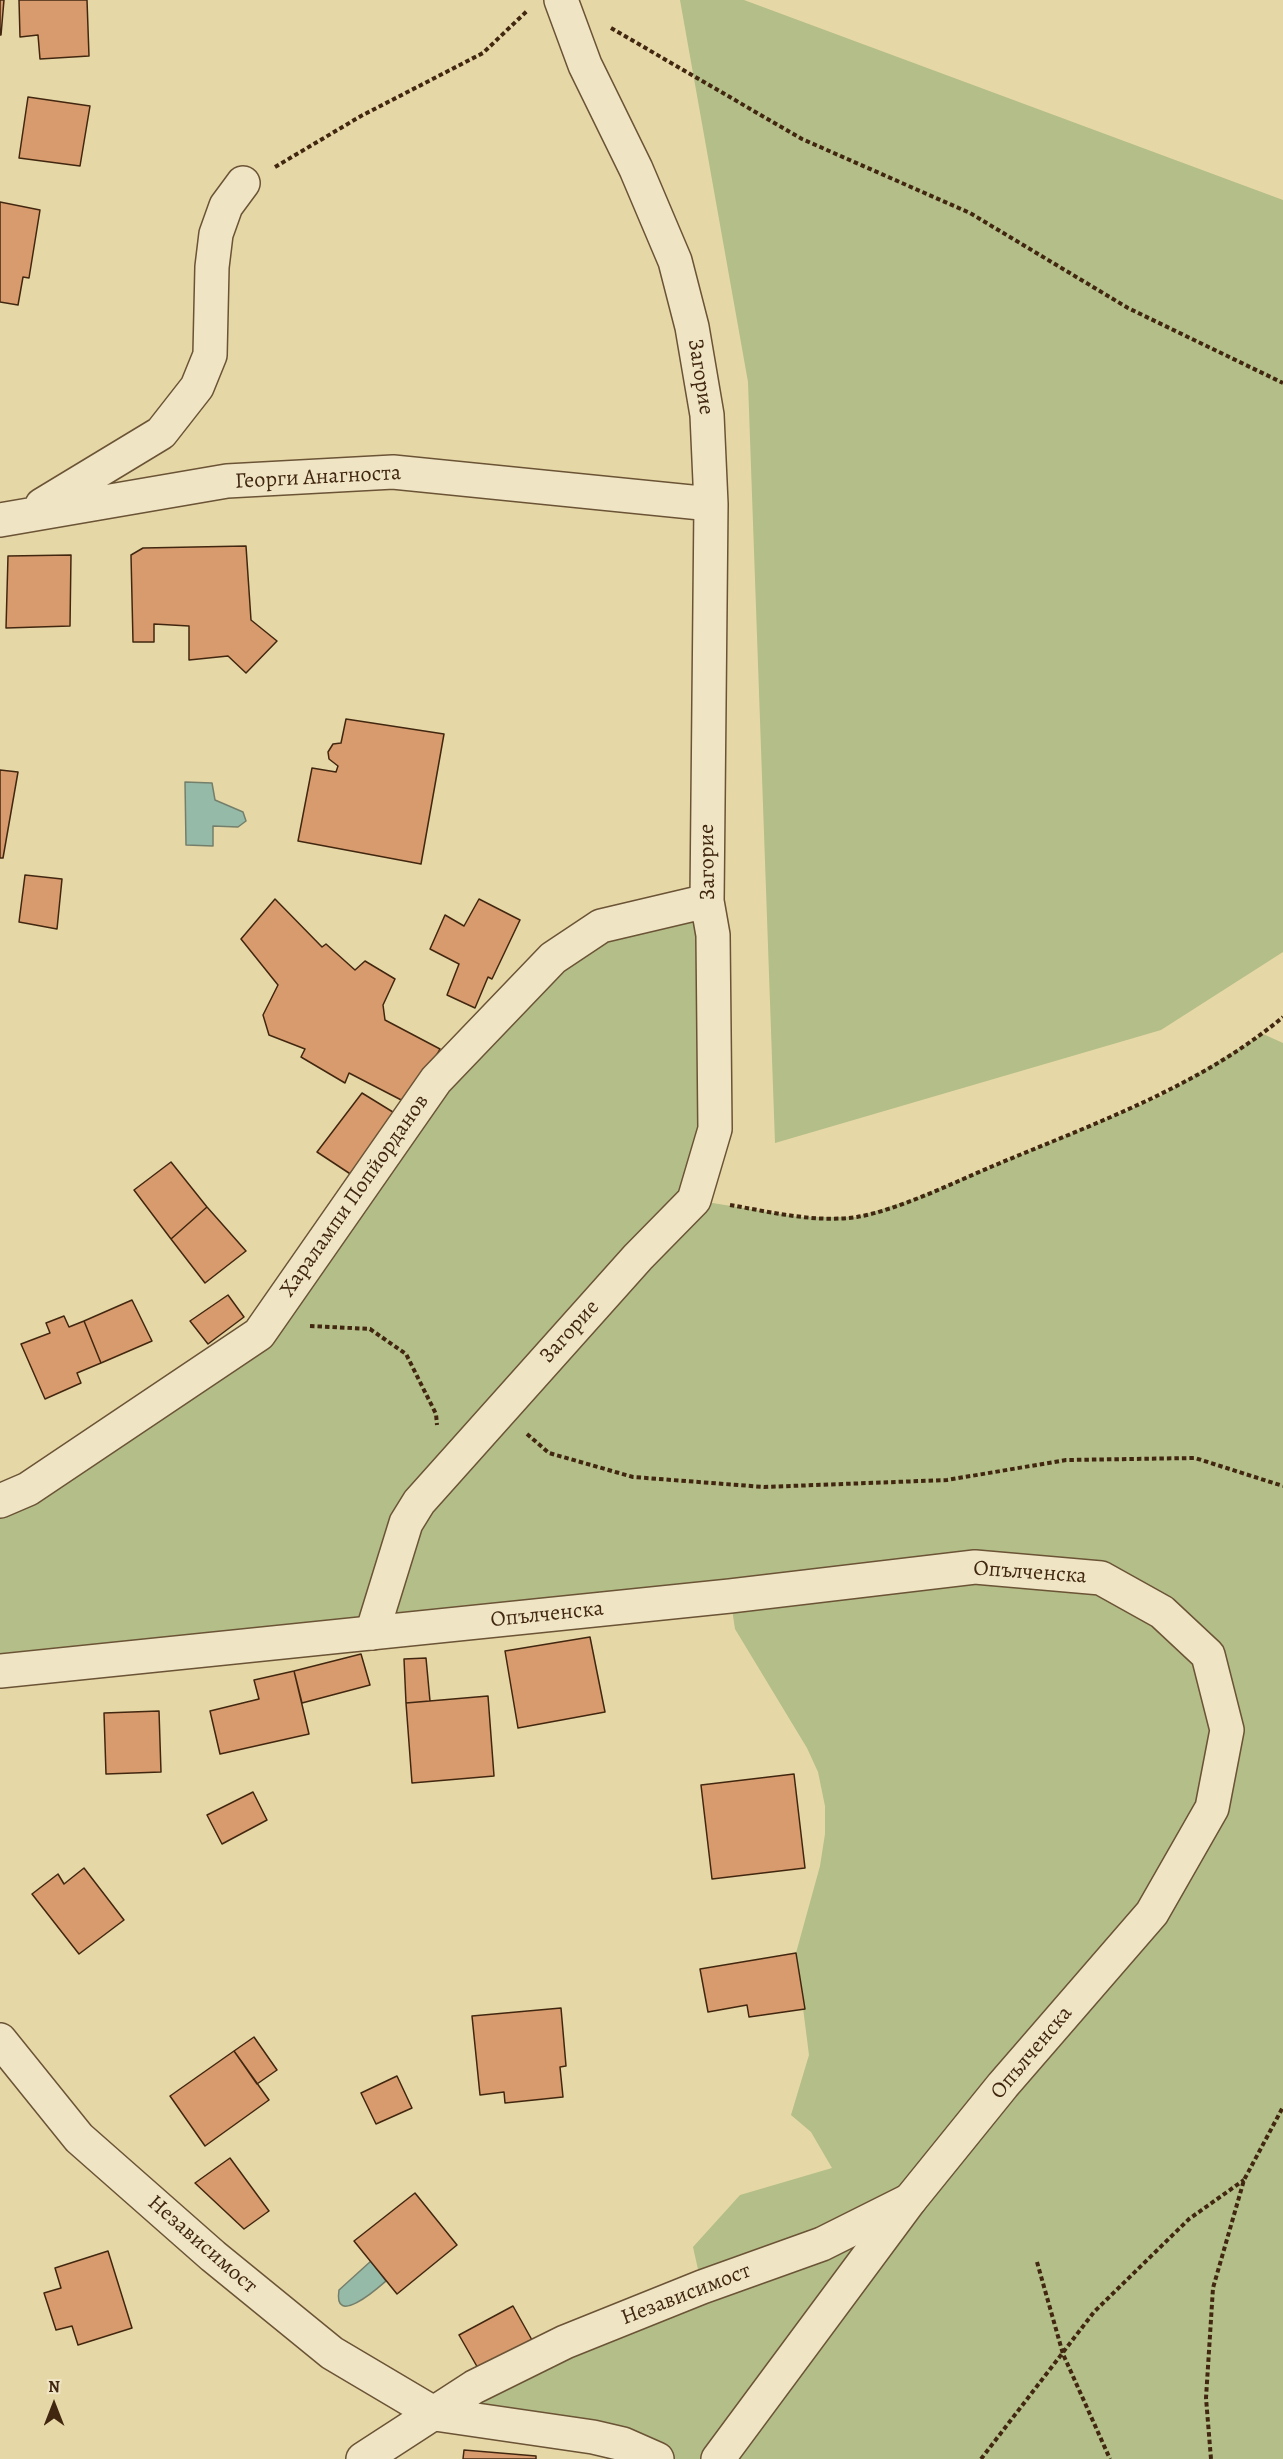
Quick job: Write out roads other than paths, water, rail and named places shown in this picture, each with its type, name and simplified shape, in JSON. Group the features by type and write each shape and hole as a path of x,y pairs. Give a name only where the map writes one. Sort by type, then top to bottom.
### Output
{"street":[{"name":"Загорие","path":"372,1633 406,1523 419,1502 500,1409 694,1200 715,1129 713,935 707,901 711,504 707,415 692,327 675,261 636,169 585,65 546,4"},
{"path":"14,517 161,433 197,387 210,355 212,267 216,234 226,206 243,183"},
{"name":"Георги Анагноста","path":"14,517 227,481 393,472 711,504"},
{"name":"Харалампи Попйорданов","path":"0,1501 28,1489 259,1335 436,1080 553,958 601,926 707,901"},
{"name":"Опълченска","path":"0,1671 975,1567 1101,1578 1162,1612 1208,1655 1227,1730 1212,1808 1152,1913 1003,2085 910,2200 718,2459"},
{"name":"Независимост","path":"0,2040 79,2138 213,2256 332,2353 435,2414 593,2437 623,2444 657,2459"},
{"name":"Независимост","path":"363,2459 474,2387 565,2342 822,2244 910,2200"}]}
